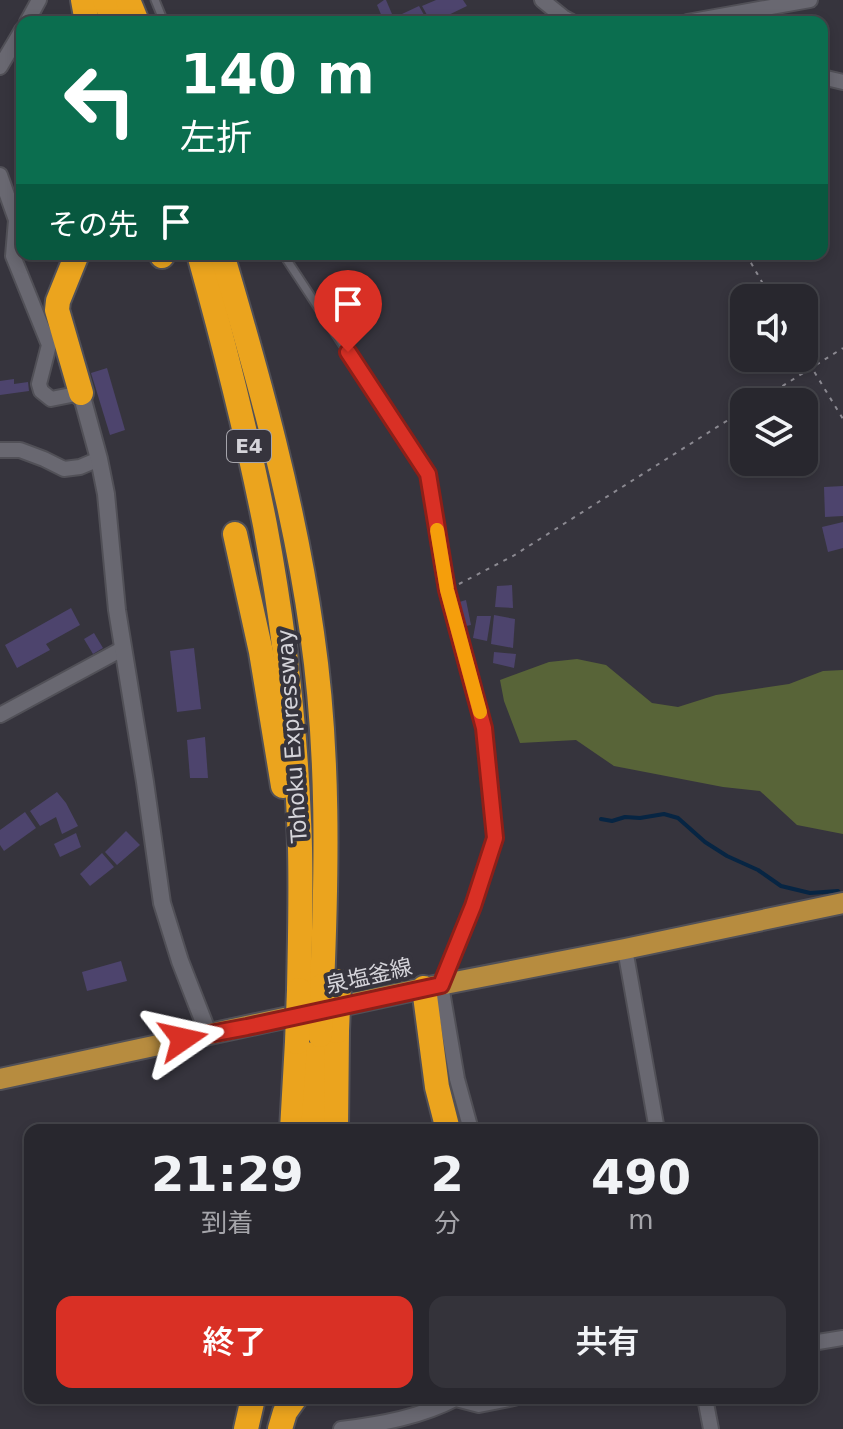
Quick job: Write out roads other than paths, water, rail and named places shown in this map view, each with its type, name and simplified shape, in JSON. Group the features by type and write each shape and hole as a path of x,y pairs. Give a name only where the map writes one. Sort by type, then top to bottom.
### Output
{"highway":[{"path":"75,260 58,301 58,317 81,393"},
{"path":"65,335 68,307 84,260"},
{"name":"Tohoku Expressway","path":"201,260 250,452 265,528 289,693 296,768 301,927 320,985"},
{"name":"Tohoku Expressway","path":"224,260 277,448 304,576 321,709 326,860 313,1124"},
{"path":"235,534 261,652 289,823 301,927"},
{"path":"320,985 318,1036 335,1124"},
{"path":"432,986 437,1087 446,1124"},
{"name":"Tohoku Expressway","path":"294,1124 318,1036"},
{"path":"246,1429 252,1404"},
{"path":"267,1429 273,1404"},
{"path":"280,1429 291,1404"}],"main road":[{"name":"泉塩釜線","path":"0,1079 432,986 837,904"}],"street":[{"path":"542,0 562,16"},
{"path":"722,16 810,0"},
{"path":"0,67 16,40"},
{"path":"0,175 16,220 13,256 49,345 40,376 41,391 51,399 81,393 99,459 106,494 122,649 162,903 208,1033"},
{"path":"0,450 20,450 64,469 80,467 99,459"},
{"path":"447,590 484,728 495,838 473,906 432,986 469,1124"},
{"path":"0,715 122,649"},
{"path":"625,949 656,1124"},
{"path":"818,1342 843,1338"},
{"path":"341,1429 410,1417 443,1404"},
{"path":"706,1404 711,1429"}],"lane":[{"path":"287,260 428,474 447,590"}],"waterway":[{"path":"601,819 612,821 664,814 678,818 705,842 781,886 810,893 838,891 843,897"}]}
